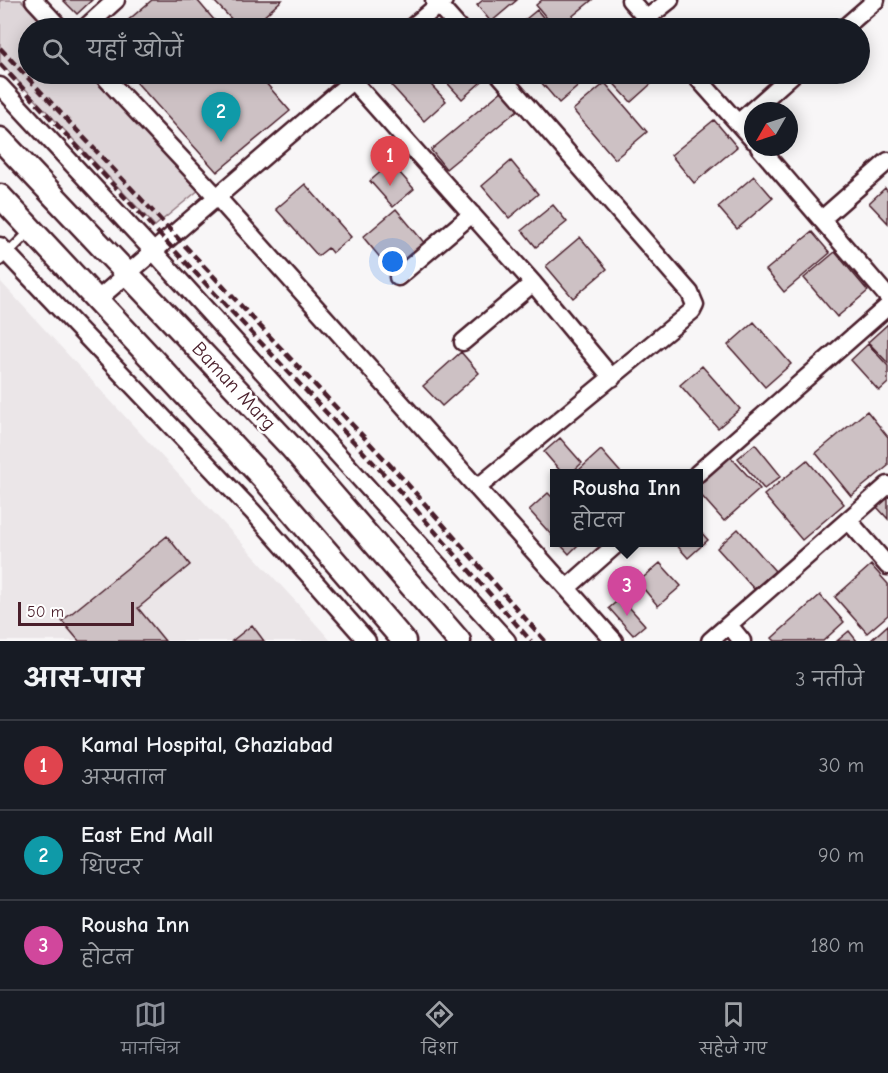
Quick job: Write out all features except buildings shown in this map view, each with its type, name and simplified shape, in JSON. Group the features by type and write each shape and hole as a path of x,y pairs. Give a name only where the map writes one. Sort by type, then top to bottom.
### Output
{"main road":[{"name":"Baman Marg","path":"0,139 292,448 459,641"},
{"name":"Baman Marg","path":"0,196 263,478 405,641"}],"street":[{"path":"34,0 51,18"},
{"path":"96,18 116,0"},
{"path":"630,0 646,18"},
{"path":"655,18 670,0"},
{"path":"855,18 876,0"},
{"path":"422,18 439,2 451,18"},
{"path":"111,84 217,197 614,641"},
{"path":"98,300 348,84"},
{"path":"362,84 612,378"},
{"path":"477,488 692,311 695,305 694,298 683,284 508,84"},
{"path":"703,84 744,130"},
{"path":"738,123 782,84"},
{"path":"0,86 507,641"},
{"path":"767,156 888,297"},
{"path":"822,219 888,161"},
{"path":"398,277 472,214"},
{"path":"2,254 253,512 367,641"},
{"path":"463,342 532,283"},
{"path":"703,469 888,306"},
{"path":"710,641 888,485"},
{"path":"848,520 888,566"},
{"path":"567,588 614,547"},
{"path":"729,625 742,641"}],"lane":[{"path":"2,254 32,230"}],"shaded area":[{"path":"0,0 21,0 38,18 18,18 18,81 0,62"},
{"path":"21,84 100,84 200,189 155,226"},
{"path":"0,281 298,604 331,641 0,641"}],"railway":[{"path":"0,48 18,67"},
{"path":"0,64 18,83"},
{"path":"19,84 396,487 531,641"},
{"path":"34,84 404,480 545,641"}],"place":[{"name":"East End Mall","path":"221,142"},
{"name":"Kamal Hospital, Ghaziabad","path":"390,186"},
{"name":"Rousha Inn","path":"627,616"}]}
